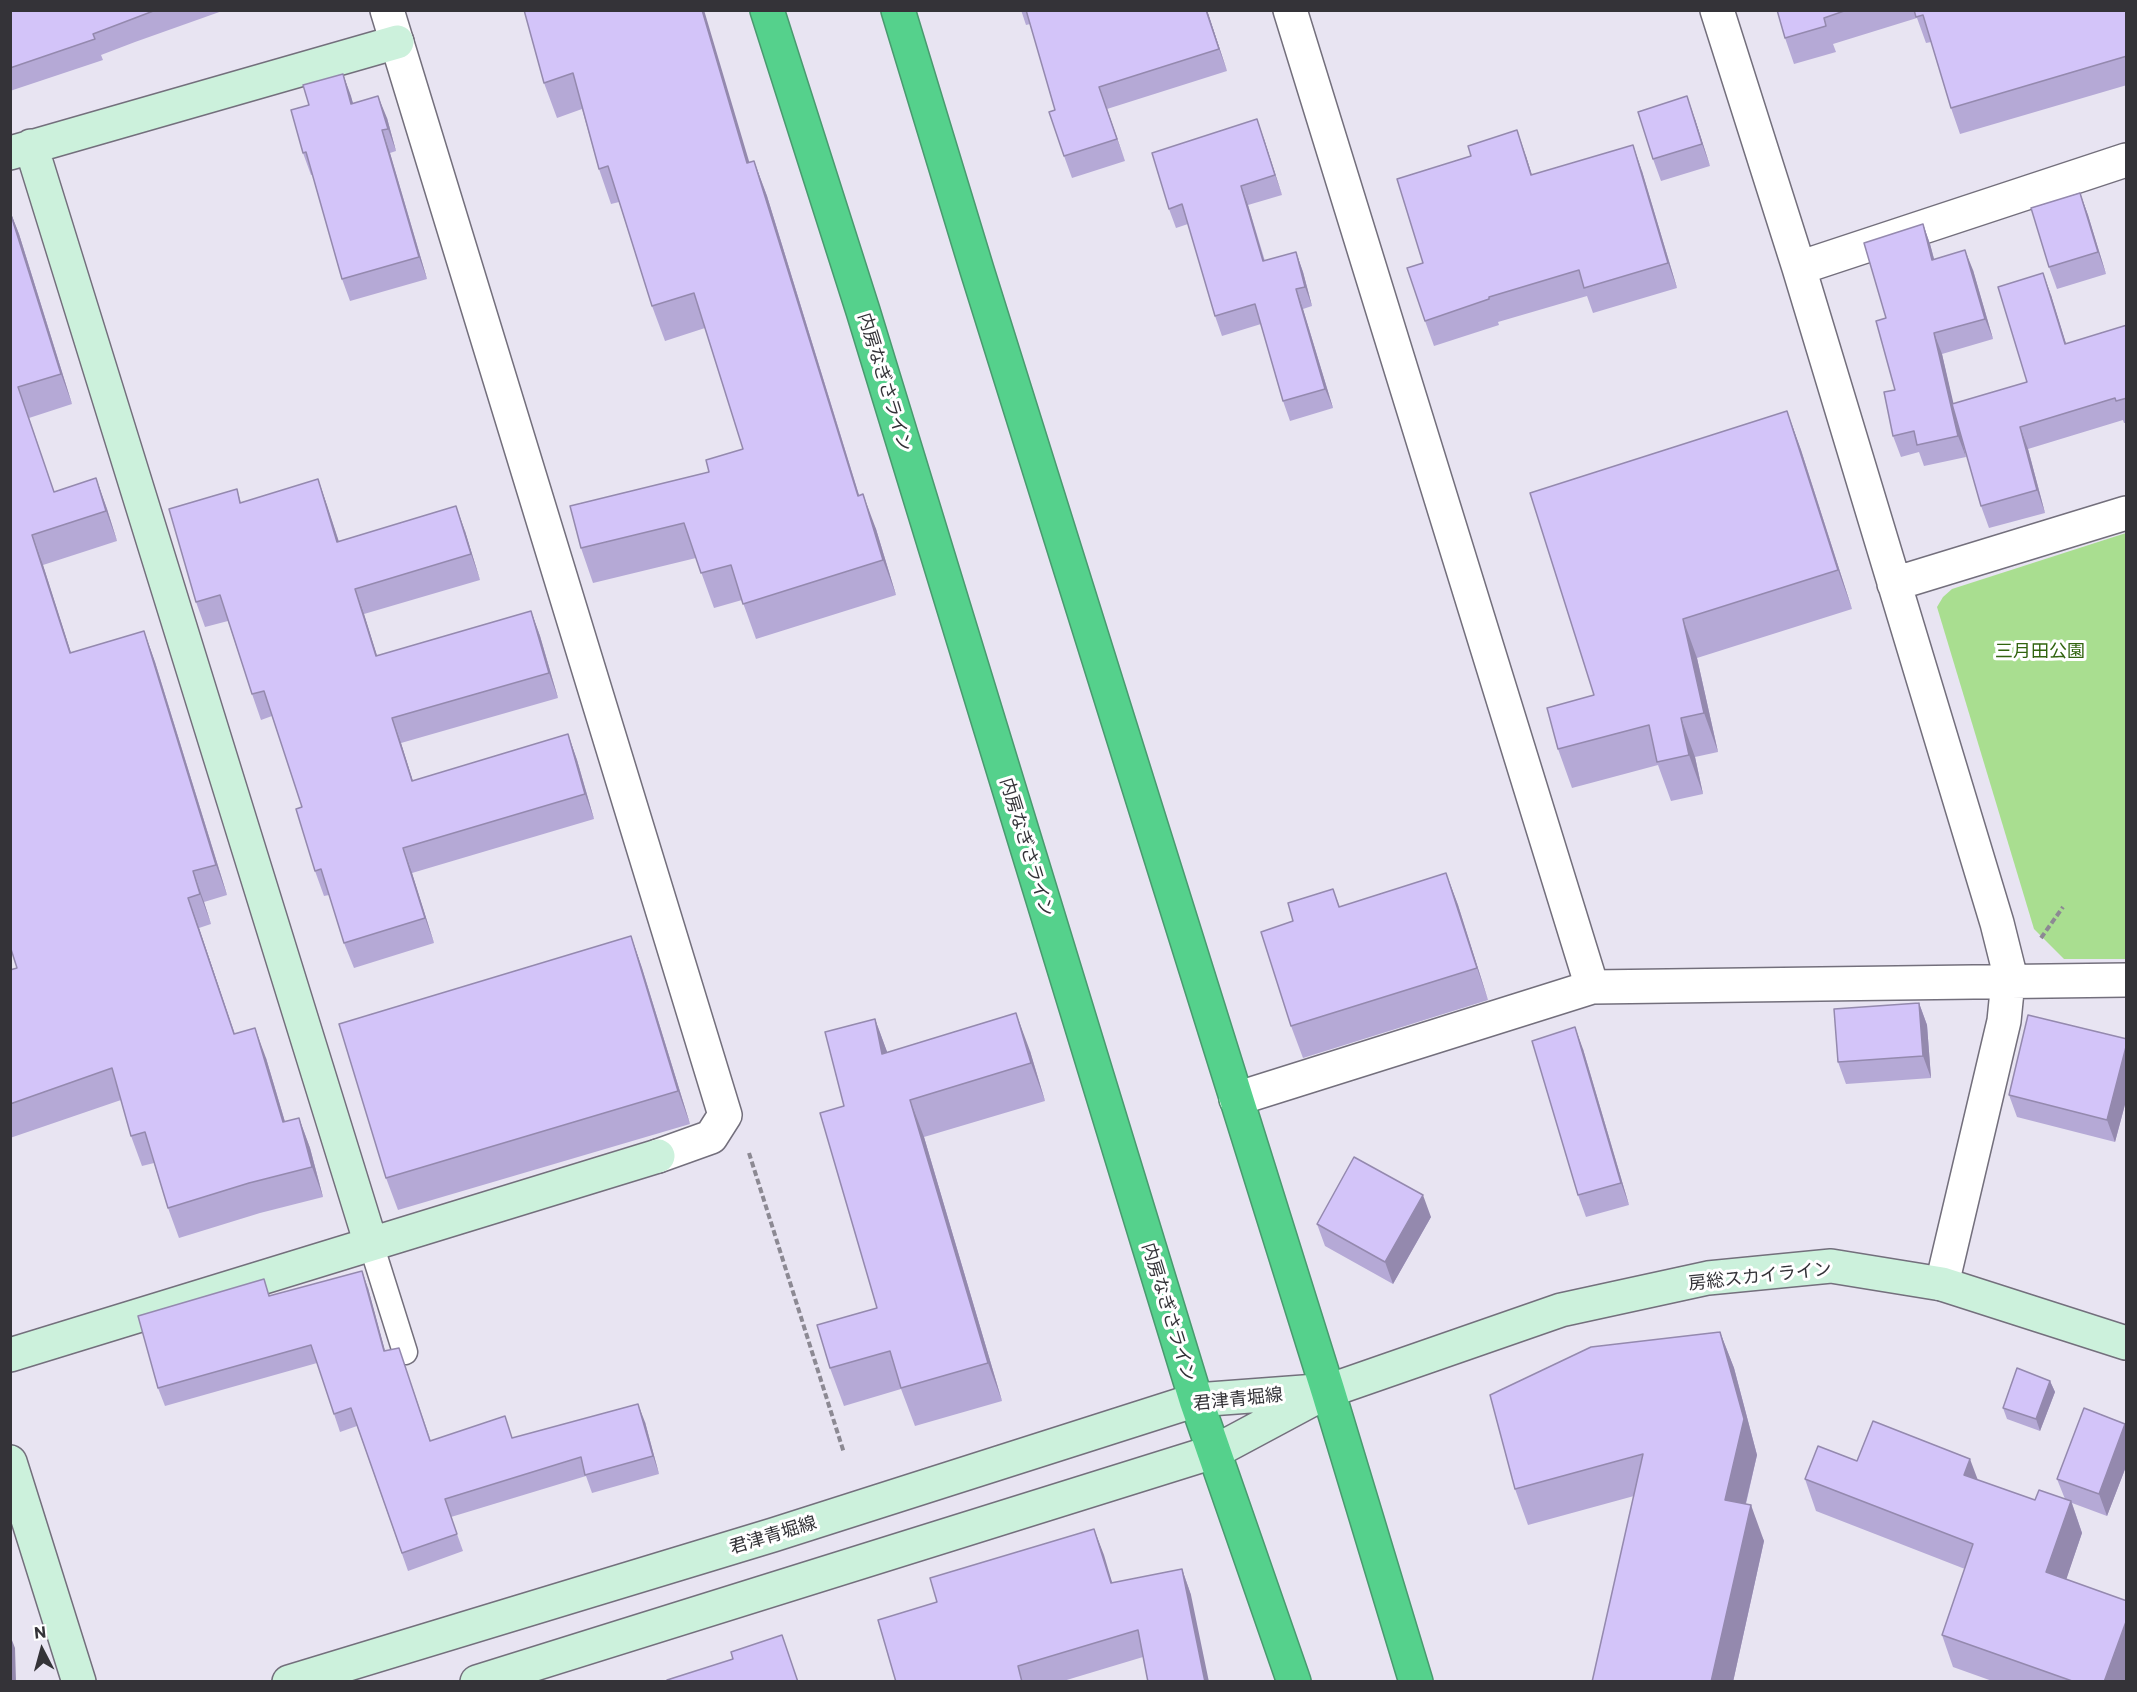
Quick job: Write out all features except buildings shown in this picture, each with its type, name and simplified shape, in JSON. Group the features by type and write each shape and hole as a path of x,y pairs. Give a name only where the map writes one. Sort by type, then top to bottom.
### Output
{"highway":[{"name":"内房なぎさライン","path":"767,10 863,311 1196,1400 1216,1451 1294,1682"},
{"path":"898,10 977,270 1328,1390 1416,1682"}],"main road":[{"path":"371,1244 21,150 397,42"},
{"path":"10,1355 658,1156"},
{"name":"房総スカイライン","path":"1328,1390 1561,1310 1708,1278 1831,1266 1942,1284 2127,1343"},
{"name":"君津青堀線","path":"289,1682 774,1535 1196,1400 1328,1390"},
{"name":"君津青堀線","path":"477,1682 1216,1451 1328,1390"},
{"path":"10,1462 79,1682"}],"street":[{"path":"387,10 725,1115 711,1137 658,1156"},
{"path":"1290,10 1592,987"},
{"path":"1717,10 1798,268 1997,923 2009,971 2004,1021 1942,1284"},
{"path":"1798,268 2127,160"},
{"path":"1894,584 2127,513"},
{"path":"1236,1099 1592,987 2127,980"}],"lane":[{"path":"371,1244 405,1352"}],"path":[{"path":"2041,938 2063,907"},
{"path":"725,1115 743,1135 844,1453"}],"green space":[{"name":"三月田公園","path":"2126,533 2126,959 2064,959 2034,929 1937,607 1952,589"}]}
